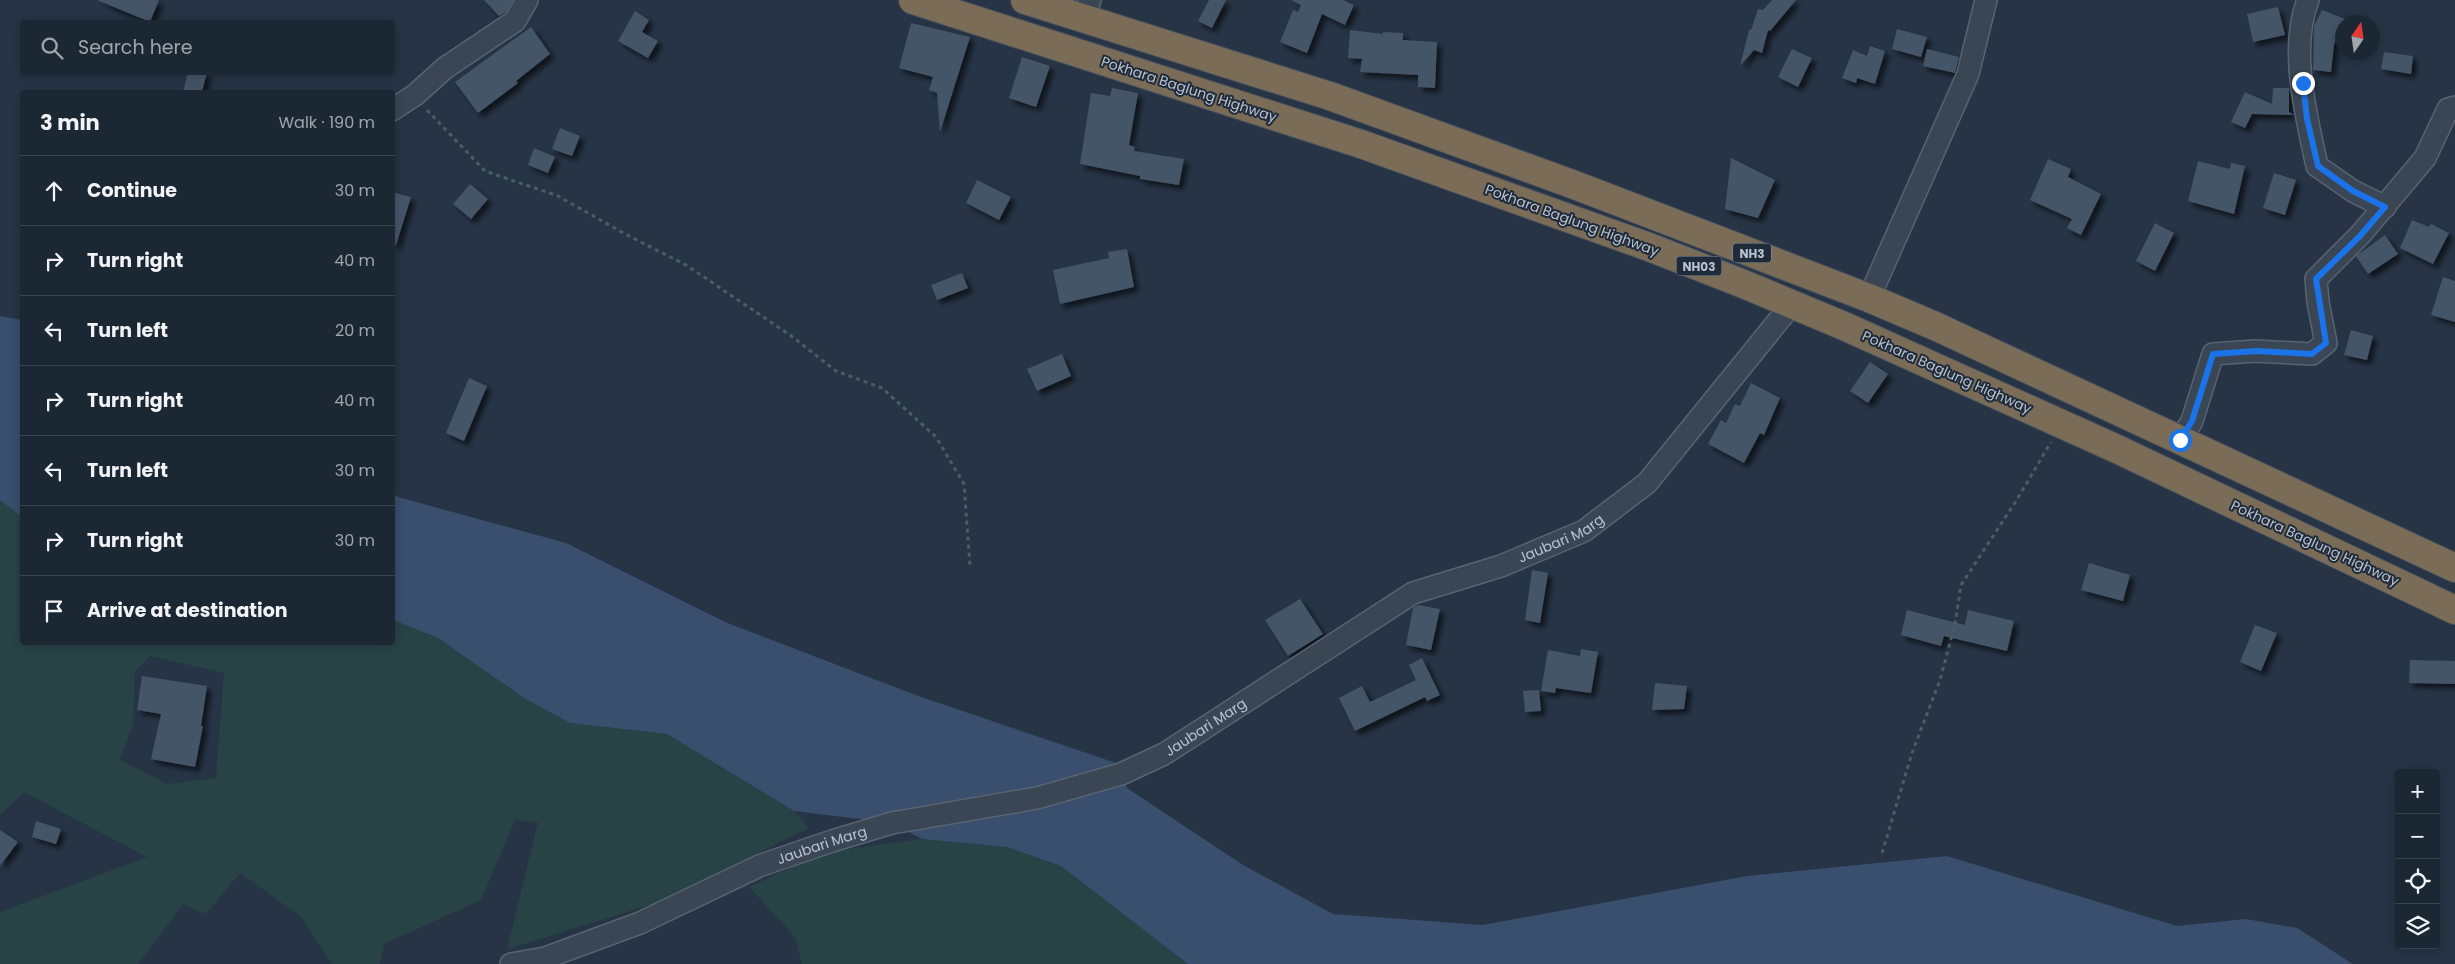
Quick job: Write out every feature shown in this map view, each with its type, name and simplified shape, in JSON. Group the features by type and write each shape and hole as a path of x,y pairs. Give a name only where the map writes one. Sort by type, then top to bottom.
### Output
{"highway":[{"name":"Pokhara Baglung Highway","path":"913,0 1361,144 1649,247 1792,304 2060,423 2455,610"},
{"name":"NH3","path":"1025,0 1086,9 1572,184 1869,298 1935,326 2455,568"}],"street":[{"path":"395,108 416,95 445,68 516,21 528,0"},
{"path":"1869,298 1968,74 1986,0"},
{"path":"2308,0 2302,15 2299,46 2307,119 2318,166 2353,191 2385,207"},
{"path":"2180,440 2192,421 2213,354 2256,351 2312,354 2326,343 2316,279 2360,236 2425,158 2448,109 2455,108"},
{"name":"Jaubari Marg","path":"511,964 545,958 640,923 759,866 832,841 892,823 1037,798 1121,774 1164,754 1413,593 1501,566 1584,531 1647,484 1792,304"}],"path":[{"path":"416,95 459,146 485,171 558,196 627,235 686,265 790,335 836,371 882,388 936,437 964,484 970,566"},
{"path":"1882,853 1912,753 1940,680 1955,624 1961,585 2035,471 2060,423"}],"green space":[{"path":"0,500 20,515 20,645 395,645 395,621 438,638 524,698 570,723 667,734 794,811 809,828 656,903 507,949 538,822 515,820 481,900 384,944 380,964 332,964 301,917 240,873 206,914 183,904 138,964 0,964 0,912 147,857 24,792 0,815","holes":["150,656 224,673 216,778 167,784 119,760 133,725 135,672"]},
{"path":"922,839 1007,847 1061,866 1188,964 802,964 795,937 749,887 825,852"}],"water":[{"path":"0,316 20,320 20,515 0,500"},
{"path":"395,495 566,543 725,622 921,697 1116,763 1127,788 1243,865 1333,914 1483,925 1747,876 1947,856 2177,926 2246,919 2297,928 2353,964 1188,964 1061,866 1007,847 922,839 892,823 794,811 667,734 570,723 524,698 438,638 395,621"}],"building":[{"path":"97,0 159,0 151,20 145,20"},
{"path":"484,0 513,0 506,12 499,16"},
{"path":"1209,0 1226,0 1212,28 1198,21"},
{"path":"1291,0 1343,0 1354,5 1345,25 1322,14 1307,53 1280,42 1293,10 1298,12 1301,5"},
{"path":"1772,0 1796,0 1770,31 1768,30 1762,53 1754,50 1740,66 1749,30 1751,30 1758,9 1763,10"},
{"path":"2278,7 2285,35 2253,42 2247,14"},
{"path":"2322,10 2335,15 2335,43 2331,72 2313,70 2314,26"},
{"path":"635,11 649,20 642,32 658,41 648,58 618,41"},
{"path":"911,23 970,37 940,132 937,93 929,90 933,77 899,68"},
{"path":"531,27 550,54 516,81 518,83 478,113 455,82"},
{"path":"1897,29 1927,37 1921,57 1892,49"},
{"path":"1350,30 1383,34 1383,32 1403,33 1403,40 1437,42 1435,88 1418,87 1418,75 1360,72 1362,59 1348,58"},
{"path":"1870,46 1885,51 1875,84 1857,78 1856,83 1842,78 1853,50 1867,56"},
{"path":"1792,49 1812,58 1798,87 1778,77"},
{"path":"1927,49 1959,57 1955,73 1923,66"},
{"path":"2384,52 2413,56 2411,74 2381,69"},
{"path":"1022,57 1050,66 1036,107 1009,98"},
{"path":"187,75 206,75 202,90 184,90"},
{"path":"1112,88 1138,93 1129,145 1135,147 1134,151 1184,159 1179,185 1140,179 1140,176 1080,164 1091,93 1110,96"},
{"path":"2273,88 2289,88 2289,112 2294,115 2252,114 2245,128 2231,122 2245,92 2272,104"},
{"path":"560,128 580,136 572,156 552,149"},
{"path":"534,148 555,157 548,173 528,165"},
{"path":"1731,158 1775,180 1758,218 1725,209"},
{"path":"2048,159 2071,169 2068,177 2101,194 2081,235 2067,228 2072,219 2030,200"},
{"path":"2198,161 2230,169 2231,163 2245,166 2234,214 2188,201"},
{"path":"2274,173 2296,180 2285,215 2263,208"},
{"path":"977,180 1011,197 999,220 966,203"},
{"path":"470,184 488,199 471,219 453,204"},
{"path":"395,193 411,197 395,245"},
{"path":"2412,220 2429,227 2431,224 2449,233 2433,264 2400,248"},
{"path":"2155,223 2174,233 2155,271 2136,261"},
{"path":"2385,235 2398,254 2368,274 2356,256"},
{"path":"1127,249 1134,287 1060,304 1053,270 1109,258 1108,252"},
{"path":"962,273 968,288 937,300 931,285"},
{"path":"2443,277 2455,281 2455,322 2431,315"},
{"path":"2351,330 2373,336 2367,360 2344,355"},
{"path":"1062,354 1071,376 1037,391 1027,369"},
{"path":"1870,362 1888,374 1868,403 1850,391"},
{"path":"469,378 487,386 464,441 446,433"},
{"path":"1751,383 1780,398 1764,435 1760,433 1744,463 1708,444 1721,420 1726,423 1735,404 1740,406"},
{"path":"2089,563 2130,575 2123,601 2081,590"},
{"path":"1532,570 1548,573 1540,623 1525,620"},
{"path":"1300,599 1323,634 1288,656 1265,620"},
{"path":"1418,605 1440,609 1431,650 1406,645 1413,608"},
{"path":"1907,610 1965,625 1968,610 2014,621 2007,651 1944,636 1941,646 1901,635"},
{"path":"2255,625 2277,633 2261,671 2240,662"},
{"path":"1581,649 1598,652 1591,693 1556,688 1555,693 1541,691 1548,650 1580,656"},
{"path":"1422,658 1440,695 1427,701 1425,697 1355,731 1339,698 1362,686 1370,702 1416,680 1409,665"},
{"path":"2410,660 2455,661 2455,684 2409,683"},
{"path":"142,676 207,686 201,726 203,726 195,767 151,759 161,714 137,710"},
{"path":"1655,683 1687,686 1684,709 1652,710"},
{"path":"1539,690 1541,711 1525,712 1523,691"},
{"path":"36,821 61,829 56,844 32,837"},
{"path":"0,830 18,842 0,866"}],"route":[{"path":"2180,440 2192,421 2213,354 2256,351 2312,354 2326,343 2318,302 2316,279 2360,236 2385,207 2353,191 2318,166 2307,119 2303,83"}]}
